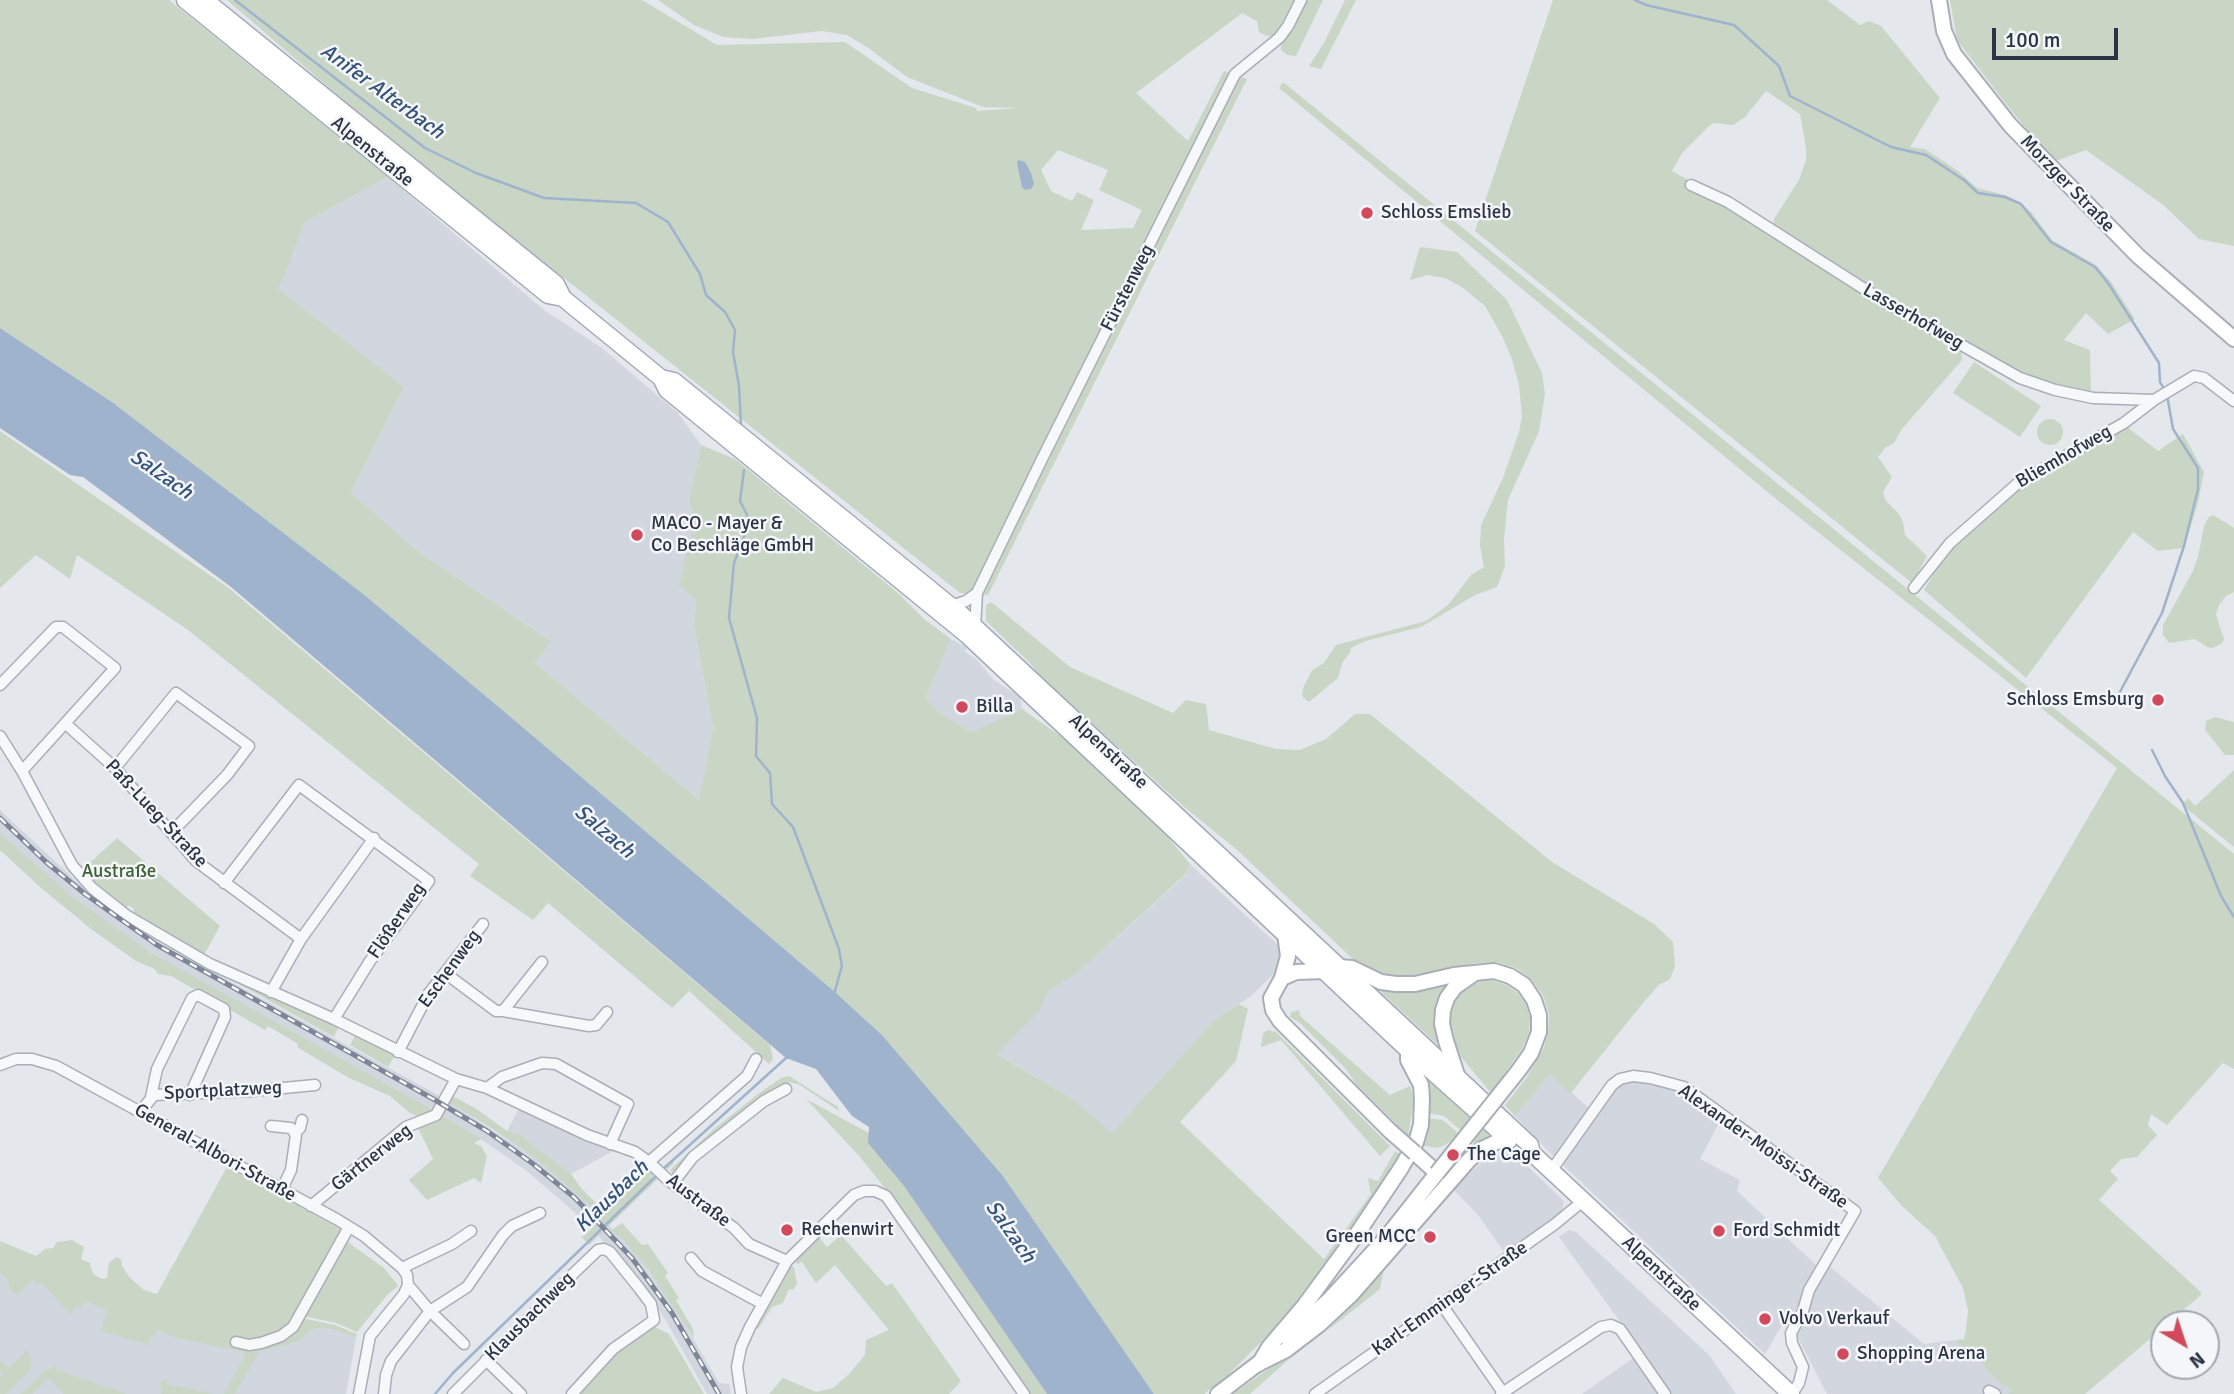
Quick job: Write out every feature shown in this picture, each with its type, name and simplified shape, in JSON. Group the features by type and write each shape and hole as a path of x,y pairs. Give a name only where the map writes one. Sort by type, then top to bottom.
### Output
{"main road":[{"name":"Alpenstraße","path":"185,0 548,295 563,298"},
{"name":"Alpenstraße","path":"205,0 556,284 563,298 661,378 667,390 961,629 1285,934 1332,969 1408,1050 1523,1152 1532,1153"},
{"name":"Morzger Straße","path":"1939,0 1944,31 1954,54 2010,125 2138,257 2234,339"},
{"name":"Alpenstraße","path":"661,378 674,381 975,627 1332,969 1458,1078 1530,1145 1532,1153 1551,1171 1792,1394"},
{"path":"1285,934 1288,956 1282,978 1271,998 1273,1010 1280,1021 1390,1131 1437,1173"},
{"path":"1218,1394 1259,1364 1329,1300 1385,1239 1531,1054 1539,1032 1539,1015 1534,1000 1524,985 1510,976 1494,971 1454,975 1415,984 1381,982 1352,968 1296,972 1282,978"},
{"path":"1458,1078 1456,1063 1442,1024 1443,1010 1455,987 1477,972"},
{"path":"1259,1364 1269,1347 1304,1306 1357,1234 1416,1142 1421,1125 1421,1085 1408,1059 1408,1050"},
{"path":"1259,1364 1286,1350 1320,1324 1351,1295 1469,1160 1480,1150 1507,1137"}],"street":[{"name":"Fürstenweg","path":"975,627 978,593 1235,74 1279,38 1301,0"},
{"name":"Lasserhofweg","path":"1691,185 1728,202 1880,299 2020,378 2055,390 2093,398 2162,396"},
{"name":"Bliemhofweg","path":"1914,588 1950,543 2018,483 2124,423 2194,376 2204,378 2234,401"},
{"path":"951,606 963,603 978,593"},
{"path":"0,685 57,626 63,627 115,668 22,771"},
{"path":"114,768 176,693 249,746 221,781 171,833"},
{"name":"Paß-Lueg-Straße","path":"66,724 114,768 195,861 301,939"},
{"name":"Austraße","path":"0,736 22,771 69,860 92,888 120,911 164,939 398,1052 456,1079 487,1088 610,1144 635,1152 734,1228 749,1244 787,1261"},
{"path":"224,883 299,785 374,838 301,939 271,992"},
{"name":"Flößerweg","path":"334,1019 370,961 429,881 374,838"},
{"name":"Eschenweg","path":"398,1052 429,993 484,924"},
{"path":"503,1011 542,962"},
{"path":"445,973 496,1012 589,1026 596,1025 607,1012"},
{"path":"151,1097 157,1069 192,998 198,995 224,1009 225,1017 190,1095"},
{"name":"General-Albori-Straße","path":"0,1065 16,1059 49,1063 349,1227 402,1268"},
{"path":"651,1163 747,1076 756,1059"},
{"path":"487,1088 502,1077 542,1063 556,1064 628,1104 610,1144"},
{"name":"Alexander-Moissi-Straße","path":"1551,1171 1612,1085 1620,1079 1633,1076 1650,1078 1684,1087 1855,1212 1809,1290 1803,1311 1791,1333 1792,1343 1803,1367 1799,1383 1792,1394"},
{"name":"Gärtnerweg","path":"311,1206 406,1127 436,1115 456,1079"},
{"name":"Sportplatzweg","path":"140,1112 151,1097 315,1085"},
{"path":"671,1182 693,1157 764,1101 786,1088"},
{"name":"Sportplatzweg","path":"282,1189 291,1170 295,1132 300,1128 302,1120"},
{"name":"Sportplatzweg","path":"271,1126 289,1128 295,1132"},
{"path":"741,1394 738,1378 739,1356 747,1331 787,1261 854,1195 875,1191 886,1196 1024,1394"},
{"name":"Karl-Emminger-Straße","path":"1315,1394 1562,1220 1583,1201"},
{"path":"384,1394 391,1361 430,1311 467,1287 503,1235 513,1226 540,1213"},
{"path":"236,1342 249,1345 261,1343 281,1336 293,1326 349,1227"},
{"path":"359,1394 370,1336 404,1294 408,1285 407,1275 402,1268 452,1244 471,1231"},
{"name":"Klausbachweg","path":"453,1394 587,1260 598,1250 604,1249 610,1252 651,1304 654,1320 613,1349 572,1394"},
{"path":"691,1258 702,1271 763,1304"},
{"path":"408,1285 464,1344"},
{"path":"1442,1305 1503,1394 1601,1327 1611,1325 1620,1329 1665,1394"},
{"path":"486,1360 521,1394"}],"shaded area":[{"path":"388,177 544,310 602,348 678,413 701,445 689,500 695,519 680,586 696,600 694,626 713,727 699,800 535,663 550,640 420,553 351,493 404,387 279,289 305,222"},
{"path":"951,639 966,647 965,652 976,659 994,680 1020,697 1022,709 971,732 937,711 926,697"},
{"path":"0,810 88,892 158,942 438,1095 535,1158 597,1212 636,1255 677,1311 719,1383 729,1384 731,1394 707,1394 665,1319 642,1286 588,1224 527,1171 435,1111 180,971 121,934 52,881 0,833"},
{"path":"1190,864 1280,947 1279,969 1251,996 1215,1019 1112,1134 1074,1100 996,1053 1039,1011 1048,990 1076,974 1187,874"},
{"path":"1550,1074 1597,1115 1617,1087 1630,1080 1663,1086 1692,1098 1722,1117 1700,1159 1740,1180 1737,1191 1816,1265 1828,1265 1924,1344 1956,1340 1965,1355 1978,1359 1995,1379 2008,1388 2009,1394 1827,1394 1795,1332 1782,1325 1765,1354 1552,1155 1515,1116"},
{"path":"521,1105 617,1149 571,1174 522,1136 507,1131"},
{"path":"1503,1153 1511,1154 1524,1163 1564,1201 1562,1211 1505,1253 1478,1215 1453,1189 1485,1159"},
{"path":"1569,1230 1576,1232 1709,1355 1736,1394 1582,1394 1642,1352 1559,1237"},
{"path":"0,1260 261,1351 300,1341 318,1328 332,1329 356,1338 346,1394 0,1394"}],"green space":[{"path":"0,0 169,0 388,177 305,222 279,289 404,387 351,493 420,553 551,641 535,663 699,800 713,727 694,626 696,600 679,586 695,519 689,500 701,445 735,459 951,639 926,697 937,711 971,732 1022,709 1076,747 1167,836 1190,864 1187,873 1076,974 1049,990 1039,1011 997,1054 1074,1100 1112,1133 1215,1019 1239,1004 1248,1009 1236,1061 1180,1122 1324,1259 1371,1194 1368,1178 1378,1181 1395,1151 1400,1155 1356,1223 1280,1323 1226,1377 1204,1394 1154,1394 1003,1176 882,1035 835,992 362,593 112,402 0,328"},
{"path":"227,0 642,0 717,45 845,42 912,88 976,108 977,111 1018,108 983,107 907,77 847,35 822,31 752,39 723,37 694,25 658,0 1294,0 1273,36 1259,32 1257,21 1242,13 1136,93 1188,141 1224,71 1247,79 988,595 960,593 378,130","holes":["1058,150 1108,170 1099,190 1142,210 1133,228 1081,230 1094,200 1077,192 1072,201 1051,191 1041,170"]},
{"path":"1307,0 1323,0 1296,56 1287,55 1281,50 1281,45"},
{"path":"1345,0 1356,0 1321,69 1309,66 1324,43"},
{"path":"1553,0 1827,0 1860,25 1869,21 1881,26 1940,98 1910,147 1925,149 1958,171 1977,188 2005,195 2021,203 2052,240 2096,265 2111,282 2135,319 2108,334 2086,313 2064,340 2090,350 2091,396 2057,390 1961,349 1962,360 1901,430 1894,443 1885,448 1878,457 1892,477 1883,492 1886,501 1899,514 1905,535 1927,556 1912,583 1475,231","holes":["1766,91 1800,114 1806,160 1799,180 1774,219 1773,227 1672,171 1682,153 1709,126 1713,123 1733,125 1745,117"]},
{"path":"1950,0 2234,0 2234,246 2199,239 2162,204 2086,150 2053,162 1957,40"},
{"path":"1283,82 2234,854 2234,1069 2223,1063 2167,1125 2151,1114 2148,1125 2157,1135 2137,1157 2121,1159 2110,1171 2118,1179 2099,1200 2201,1292 2201,1295 2183,1310 2150,1310 2150,1339 2085,1394 2009,1394 2008,1388 1995,1379 1978,1359 1965,1355 1956,1340 1964,1339 1966,1329 1968,1311 1963,1288 1935,1236 1902,1206 1878,1178 2117,768 1781,503 1279,88"},
{"path":"1420,247 1457,252 1507,300 1542,373 1545,394 1539,431 1508,500 1504,539 1505,566 1497,587 1475,595 1421,627 1365,641 1351,648 1342,663 1338,678 1309,702 1302,696 1303,688 1312,670 1324,663 1336,645 1426,621 1448,605 1471,575 1484,567 1480,546 1481,525 1503,478 1519,432 1522,417 1519,385 1502,336 1485,306 1462,287 1445,278 1427,275 1410,280"},
{"path":"1974,362 2041,406 2020,437 1953,393"},
{"path":"2050,419 2059,423 2063,432 2059,441 2050,445 2041,441 2037,432 2041,423"},
{"path":"2126,426 2158,451 2183,434 2204,472 2184,548 2158,551 2133,532 2026,678 1924,590 1949,548 2010,493"},
{"path":"0,431 230,589 770,1045 773,1059 769,1064 689,991 672,1008 548,903 533,920 470,876 479,864 188,630 77,555 70,579 36,555 0,588"},
{"path":"2213,515 2234,528 2234,592 2226,596 2216,615 2224,639 2213,648 2195,639 2169,643 2163,635 2163,625 2193,571 2204,526"},
{"path":"991,602 1070,667 1173,713 1186,700 1206,704 1209,730 1276,749 1300,750 1326,739 1355,714 1370,714 1552,862 1654,924 1673,942 1675,967 1670,979 1659,985 1642,1004 1570,1094 1550,1074 1515,1116 1505,1105 1527,1077 1544,1047 1548,1033 1549,1014 1543,995 1531,979 1516,968 1497,962 1475,963 1414,978 1369,971 1040,676 986,621 986,605"},
{"path":"2215,717 2234,722 2234,755 2225,755 2205,730 2206,721"},
{"path":"2234,770 2234,847 2182,805 2188,798 2195,806"},
{"path":"0,833 70,895 151,953 435,1111 418,1116 410,1113 390,1096 349,1078 268,1026 265,1030 171,976 158,974 155,969 136,961 91,929 0,850"},
{"name":"Austraße","path":"117,838 220,926 204,955 133,914 134,909 129,905 126,908 83,869"},
{"path":"230,979 339,1026 334,1037"},
{"path":"1492,980 1517,992 1526,1004 1530,1017 1529,1032 1522,1049 1491,1093 1461,1057 1450,1023 1453,1001 1460,992 1478,982"},
{"path":"1450,985 1441,1041 1436,1043 1382,993 1382,989 1408,992"},
{"path":"1299,1010 1300,1016 1390,1095 1410,1086 1414,1100 1408,1136 1356,1084 1347,1070 1300,1023 1290,1017 1291,1012"},
{"path":"1267,1030 1276,1032 1390,1146 1380,1156 1281,1040 1261,1047 1263,1034"},
{"path":"356,1034 396,1054 388,1067 350,1045"},
{"path":"1420,1067 1496,1134 1480,1147 1444,1116 1426,1113"},
{"path":"789,1076 838,1107 839,1111 800,1085 790,1082 781,1085 762,1097 675,1175 670,1170 714,1129 758,1094 781,1078"},
{"path":"451,1097 478,1110 507,1131 522,1136 571,1174 599,1206 611,1200 616,1201 645,1174 635,1160 638,1155 655,1172 650,1179 671,1160 674,1163 589,1245 582,1237 602,1220 597,1212 535,1158 448,1102"},
{"path":"806,1099 869,1133 869,1143 904,1186 1047,1394 1029,1394 884,1187"},
{"path":"440,1114 481,1139 474,1143 481,1146 487,1156 481,1183 474,1178 427,1200 409,1180 433,1159 417,1126 427,1125"},
{"path":"1426,1118 1443,1120 1459,1134 1457,1137 1470,1147 1450,1173 1437,1162 1452,1141 1438,1148 1418,1145"},
{"path":"227,1167 349,1234 345,1240 384,1268 396,1283 398,1286 388,1294 357,1332 336,1323 303,1316 302,1318 335,1325 357,1334 356,1338 332,1329 318,1328 300,1341 259,1352 235,1394 224,1394 246,1353 177,1338 157,1330 148,1345 101,1331 107,1310 84,1301 81,1308 76,1306 70,1314 41,1282 38,1284 33,1280 17,1296 0,1272 0,1241 36,1256 45,1249 53,1248 57,1242 72,1240 84,1247 81,1259 90,1263 93,1274 102,1279 107,1278 109,1263 116,1257 121,1259 130,1278 144,1290 157,1294"},
{"path":"622,1223 642,1245 648,1244 668,1273 665,1276 679,1298 676,1300 693,1329 694,1338 648,1270 611,1230"},
{"path":"841,1235 886,1286 892,1283 961,1381 949,1394 769,1394 783,1378 816,1392 833,1388 865,1355 866,1340 889,1330 835,1265 816,1283 802,1262 797,1264 795,1260 819,1237 827,1247"},
{"path":"791,1265 797,1284 793,1290 789,1289 783,1303 772,1307 758,1329 754,1328"},
{"path":"1384,1268 1380,1289 1327,1331 1356,1302"},
{"path":"655,1327 669,1334 704,1394 577,1394 614,1352"},
{"path":"1307,1343 1250,1394 1233,1394 1298,1348"},
{"path":"27,1350 32,1363 31,1369 7,1394 0,1394 0,1377 3,1374 0,1371 0,1360 9,1368"},
{"path":"53,1367 128,1394 64,1394 49,1378 32,1394 21,1394 43,1372"},
{"path":"168,1377 166,1384 214,1394 161,1394 160,1383"}],"water":[{"path":"1018,160 1025,162 1031,173 1034,184 1031,189 1025,190 1022,187"},
{"name":"Salzach","path":"0,328 112,402 362,593 835,992 882,1035 1003,1176 1154,1394 1047,1394 904,1186 868,1143 869,1127 852,1116 816,1069 786,1058 231,587 83,477 70,475 0,428"}],"waterway":[{"name":"Anifer Alterbach","path":"235,0 425,148 476,173 544,198 636,203 668,222 700,274 706,295 725,312 735,330 733,352 739,386 741,426"},
{"path":"1635,0 1646,5 1734,25 1779,66 1790,96 1891,147 1926,155 1964,180 1978,193 2005,197 2021,204 2051,242 2095,267 2108,283 2159,363 2160,382 2164,389"},
{"path":"2113,705 2162,613 2184,546 2198,489 2198,468 2173,429 2167,395"},
{"name":"Anifer Alterbach","path":"744,470 740,501 750,521 734,563 729,618 757,718 756,756 770,773 772,804 793,827 839,949 842,966 834,994"},
{"path":"2152,750 2183,803 2221,896 2234,917"},
{"name":"Klausbach","path":"661,1171 790,1057"},
{"name":"Klausbach","path":"435,1394 453,1373 657,1175"}],"railway":[{"path":"0,818 46,862 85,894 157,945 435,1100 487,1131 532,1163 575,1198 632,1258 672,1313 719,1394"}],"place":[{"name":"Schloss Emslieb","path":"1367,213"},
{"name":"MACO - Mayer & Co Beschläge GmbH","path":"637,535"},
{"name":"Schloss Emsburg","path":"2158,700"},
{"name":"Billa","path":"962,707"},
{"name":"The Cage","path":"1453,1155"},
{"name":"Rechenwirt","path":"787,1230"},
{"name":"Ford Schmidt","path":"1719,1231"},
{"name":"Green MCC","path":"1430,1237"},
{"name":"Volvo Verkauf","path":"1765,1319"},
{"name":"Shopping Arena","path":"1843,1354"}]}
